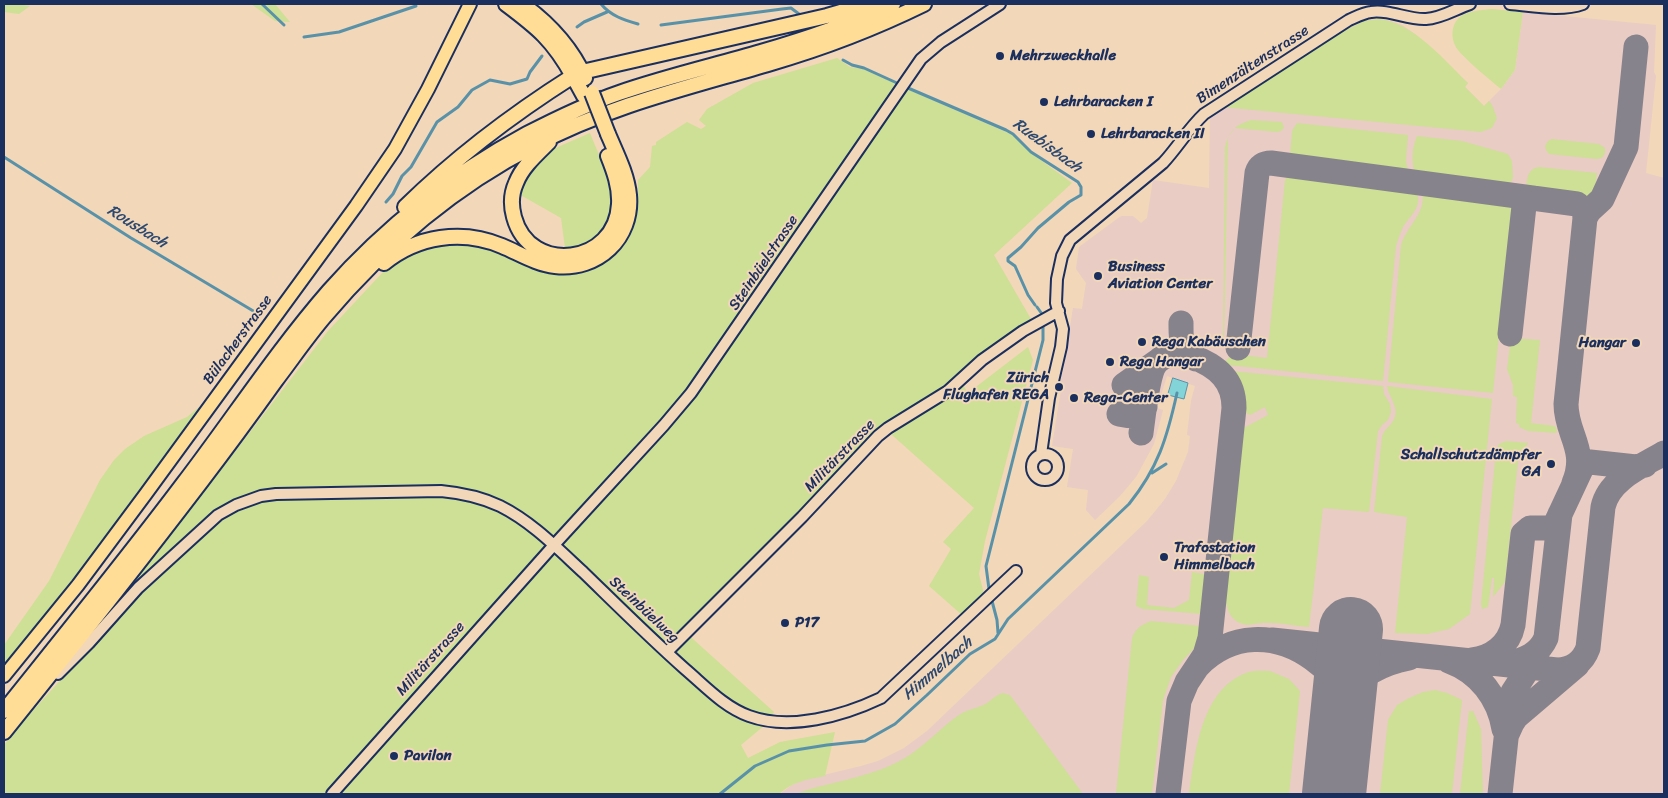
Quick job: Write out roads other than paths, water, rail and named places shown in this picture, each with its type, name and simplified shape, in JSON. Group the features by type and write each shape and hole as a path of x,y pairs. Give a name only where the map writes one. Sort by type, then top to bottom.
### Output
{"highway":[{"path":"506,4 534,25 578,74"},
{"path":"333,296 410,246 435,239 460,237 484,240 542,263 557,266 578,265 599,258 612,247 621,234 629,212 626,179 604,135 568,47 544,20 522,4"},
{"path":"333,296 342,274 418,194 451,164 486,136 578,74 826,16 868,4"},
{"path":"4,732 156,540 310,334 333,296 368,250 421,204 484,160 528,134 574,112 618,94 667,78 796,42 894,4"},
{"path":"4,711 145,535 294,334 333,296 436,208 489,171 526,149 611,110 769,64 838,41 924,4"},
{"path":"558,133 523,170 514,189 512,204 517,227 529,243 547,254 562,256 585,253 597,246 611,231 617,218 619,203 618,186 604,135"}],"main road":[{"name":"Bülacherstrasse","path":"4,676 78,585 145,496 356,206 394,149 428,89 470,4"}],"street":[{"name":"Steinbüelstrasse","path":"554,545 691,393 921,59 941,42 1000,4"},
{"name":"Bimenzältenstrasse","path":"1042,454 1063,328 1056,303 1058,279 1062,256 1070,240 1163,163 1174,152 1197,120 1215,106 1348,20 1362,14 1381,11 1425,19 1439,16 1470,4"},
{"path":"1510,4 1562,8 1576,7 1583,4"},
{"name":"Militärstrasse","path":"667,652 802,517 878,436 948,391 982,360 1023,331 1059,311"},
{"name":"Steinbüelweg","path":"25,706 89,643 138,588 223,511 236,504 276,494 441,491 480,498 500,506 530,525 554,545 667,652 717,696 739,712 774,722 800,722 833,715 881,698 1016,571"},
{"name":"Militärstrasse","path":"332,794 554,545"}],"water":[{"path":"1173,378 1188,383 1184,399 1168,395"}],"waterway":[{"path":"262,4 284,25"},
{"name":"Ruebisbach","path":"601,4 613,15 638,24"},
{"path":"304,37 339,32 416,6"},
{"name":"Ruebisbach","path":"661,25 791,8 799,14"},
{"name":"Rousbach","path":"577,27 607,12"},
{"name":"Rousbach","path":"386,202 393,194 402,176 411,167 437,122 458,107 472,90 490,80 510,84 527,79 542,56"},
{"name":"Ruebisbach","path":"843,60 897,83"},
{"name":"Ruebisbach","path":"908,88 1013,134 1031,152 1078,182 1081,187 1081,195 1069,202 1038,228 1008,258 1008,261 1015,266 1028,295 1035,305"},
{"name":"Rousbach","path":"4,157 131,238 260,315"},
{"name":"Ruebisbach","path":"1037,307 1042,314"},
{"name":"Ruebisbach","path":"989,589 986,566 1043,340 1043,326"},
{"name":"Himmelbach","path":"720,794 755,766 789,751 865,741 895,724 970,654 995,639 1008,619 1129,504 1139,491 1160,452 1177,393"},
{"name":"Himmelbach","path":"1152,473 1166,464"},
{"name":"Ruebisbach","path":"992,601 998,633"}],"place":[{"name":"Mehrzweckhalle","path":"1000,56"},
{"name":"Lehrbaracken I","path":"1044,102"},
{"name":"Lehrbaracken II","path":"1091,134"},
{"name":"Business Aviation Center","path":"1098,276"},
{"name":"Rega Kabäuschen","path":"1142,342"},
{"name":"Hangar","path":"1636,343"},
{"name":"Rega Hangar","path":"1110,362"},
{"name":"Zürich Flughafen REGA","path":"1059,387"},
{"name":"Rega-Center","path":"1074,398"},
{"name":"Schallschutzdämpfer GA","path":"1551,464"},
{"name":"Trafostation Himmelbach","path":"1164,557"},
{"name":"P17","path":"785,623"},
{"name":"Pavilon","path":"394,756"}]}
